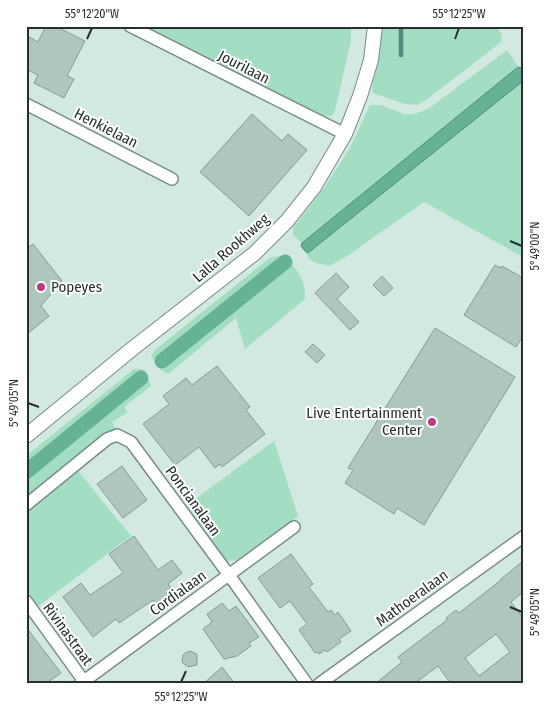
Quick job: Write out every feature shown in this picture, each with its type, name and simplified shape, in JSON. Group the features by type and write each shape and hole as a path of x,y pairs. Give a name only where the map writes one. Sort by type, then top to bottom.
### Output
{"street":[{"name":"Jourilaan","path":"130,26 345,134"},
{"name":"Lalla Rookhweg","path":"26,436 254,253 287,221 314,187 345,134 360,96 371,60 375,26"},
{"name":"Henkielaan","path":"26,104 172,179"},
{"name":"Poncianalaan","path":"26,505 107,440 118,435 131,442 307,684"},
{"name":"Cordialaan","path":"83,683 294,527"},
{"name":"Mathoeralaan","path":"319,684 523,537"},
{"name":"Rivinastraat","path":"26,601 83,683"}],"shaded area":[{"path":"141,26 351,26 351,41 335,110 332,116 316,113"},
{"path":"383,26 497,26 502,36 501,41 496,46 426,100 417,105 405,104 373,93 372,88"},
{"path":"507,50 518,67 302,243 293,235 293,228 324,188 350,148 370,105 381,105 404,114 414,114 428,109"},
{"path":"518,67 523,70 523,81 308,253 305,251 301,246 302,243"},
{"path":"523,81 523,257 424,202 344,258 329,266 315,262 310,258 305,251 309,253"},
{"path":"282,256 300,274 304,286 305,299 245,349 236,318 168,374 160,369 151,356 155,350 271,257"},
{"path":"134,369 145,371 151,386 124,407 128,412 112,422 117,431 26,498 26,456"},
{"path":"274,441 298,516 237,560 228,561 186,506"},
{"path":"78,471 131,536 37,607 26,592 26,512"}],"building":[{"path":"46,26 55,26 85,41 67,76 74,79 64,98 34,83 38,75 26,69 26,35 38,42"},
{"path":"252,114 282,141 288,134 307,150 249,216 200,172"},
{"path":"33,244 62,281 41,306 49,316 26,335 26,249"},
{"path":"495,265 501,268 502,266 523,278 523,336 516,347 464,315"},
{"path":"336,273 349,287 337,299 359,322 350,330 315,293"},
{"path":"382,276 393,288 384,296 373,285"},
{"name":"Live Entertainment Center","path":"435,328 515,377 424,525 397,508 394,514 345,483 353,470 348,468"},
{"path":"313,344 325,355 317,363 305,352"},
{"path":"217,366 250,407 246,410 265,434 222,467 220,464 215,468 199,447 175,465 143,424 169,404 163,396 186,378 192,385"},
{"path":"122,466 147,500 123,518 97,484"},
{"path":"134,536 158,570 172,560 182,573 168,584 176,594 158,607 153,600 119,623 116,619 93,637 63,597 81,583 90,595 123,573 109,554"},
{"path":"291,554 313,584 309,587 328,612 331,610 335,615 338,612 351,631 339,639 341,642 327,652 325,650 319,654 318,652 315,653 299,630 307,624 290,601 280,608 258,578"},
{"path":"523,561 523,592 511,602 523,618 523,684 451,684 438,666 414,684 375,684 402,662 398,657 447,620 446,618 456,610 459,613","holes":["496,634 510,652 479,676 465,658"]},
{"path":"222,603 229,611 236,606 259,637 249,643 251,646 237,656 224,659 203,629 212,622 207,614"},
{"path":"26,627 61,673 45,684 26,684"},
{"path":"190,651 197,654 197,665 188,667 182,661 183,655"},
{"path":"222,667 235,684 203,684"}],"waterway":[{"path":"401,26 401,55"},
{"path":"162,361 285,262"},
{"path":"26,472 141,378"}],"place":[{"name":"Popeyes","path":"41,287"},
{"name":"Live Entertainment Center","path":"432,422"}]}
